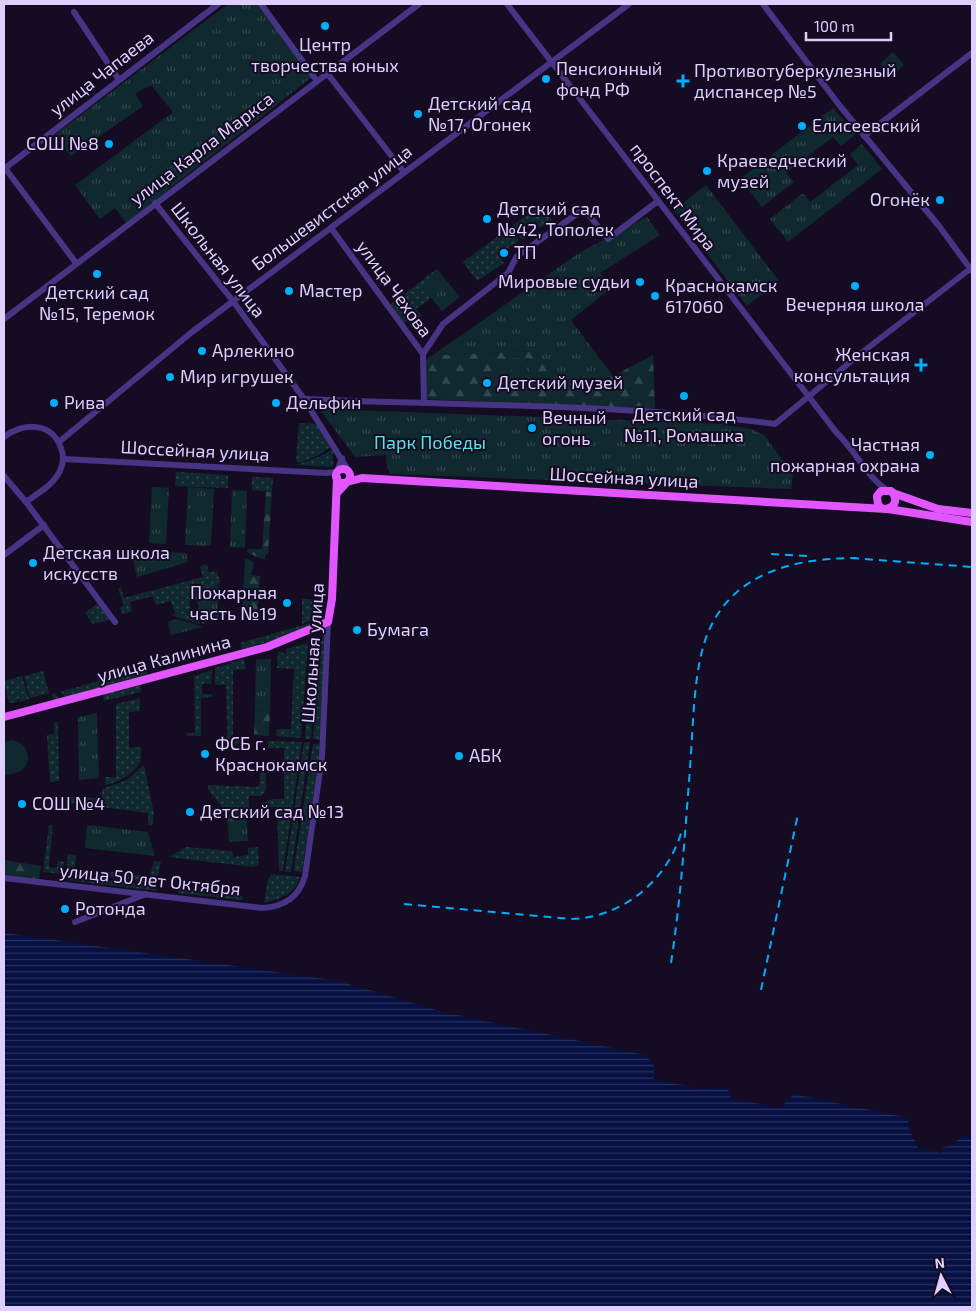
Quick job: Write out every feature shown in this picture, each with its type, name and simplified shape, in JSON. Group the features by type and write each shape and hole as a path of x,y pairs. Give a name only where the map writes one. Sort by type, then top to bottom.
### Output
{"main road":[{"path":"343,469 362,478 342,483 337,475 343,469"},
{"path":"337,493 351,476 348,470"},
{"name":"Школьная улица","path":"328,622 332,599 337,475"},
{"name":"Шоссейная улица","path":"362,478 865,507 972,522"},
{"path":"865,507 881,491 890,492 938,509 972,513"},
{"path":"877,496 878,505 885,509 892,507 895,502 890,492"},
{"name":"улица Калинина","path":"4,717 256,650 286,640 328,622"}],"street":[{"name":"улица Чапаева","path":"4,168 218,4"},
{"path":"261,4 317,81"},
{"name":"улица Карла Маркса","path":"4,319 419,4"},
{"name":"проспект Мира","path":"507,4 808,396 836,432 850,445 873,478 877,487 877,496"},
{"name":"Большевистская улица","path":"58,442 233,301 628,4"},
{"path":"304,399 424,402 722,417 775,424 808,396 971,271 939,226 864,136 763,4"},
{"path":"74,12 119,80"},
{"path":"864,136 972,53"},
{"path":"328,73 404,172"},
{"path":"4,168 76,264"},
{"path":"423,354 443,324 508,273 517,256 584,210 608,239 658,201"},
{"name":"Школьная улица","path":"155,204 233,301 304,399 348,470"},
{"name":"улица Чехова","path":"331,228 423,354 424,402"},
{"path":"4,437 24,427 40,427 49,431 58,442 64,459 60,471 51,483 26,502"},
{"path":"337,475 342,458"},
{"name":"Шоссейная улица","path":"64,459 337,475"},
{"path":"4,476 44,525 115,622"},
{"name":"проспект Мира","path":"873,478 890,492"},
{"path":"4,555 44,525"},
{"name":"Школьная улица","path":"292,899 301,889 305,876 322,757 328,622"},
{"name":"улица 50 лет Октября","path":"4,878 262,908 274,907 292,899"},
{"path":"75,922 146,894"}],"green space":[{"path":"228,4 258,4 313,76 126,223 115,208 100,219 75,185 173,112 151,85 135,94 143,106 71,156 53,136"},
{"path":"893,52 904,65 891,77 880,64"},
{"path":"833,108 856,134 841,146 833,137 786,173 794,182 762,207 740,179"},
{"path":"862,144 882,169 788,242 770,219 803,193 810,202 858,165 850,154"},
{"path":"706,185 779,281 747,306 674,210"},
{"path":"539,206 552,220 540,228 535,221 520,231 525,239 521,239 512,226"},
{"path":"647,217 660,235 600,273 610,289 571,320 613,376 551,371 535,351 433,355 579,253"},
{"path":"509,228 519,241 498,254 504,263 477,281 463,262"},
{"path":"437,269 441,274 423,288 431,298 416,309 422,317 419,319 415,316 404,323 390,305"},
{"path":"441,274 460,297 442,311 423,288"},
{"path":"535,351 613,376 653,355 655,409 425,399 425,360 433,355"},
{"path":"512,358 530,358 529,378 512,378"},
{"name":"Парк Победы","path":"329,409 720,424 751,429 764,435 793,474 791,489 391,474 387,468 386,455 355,457 321,411"},
{"path":"299,423 319,424 332,446 317,456 299,463 296,461"},
{"path":"333,449 333,467 296,465 319,457"},
{"path":"176,472 228,475 228,488 175,486"},
{"path":"252,477 273,478 272,492 252,490"},
{"path":"152,487 169,488 166,544 149,543"},
{"path":"188,487 214,489 211,546 185,545"},
{"path":"232,490 247,491 245,548 230,547"},
{"path":"266,492 272,492 268,554 265,555 265,559 261,559 247,552 248,549 262,549"},
{"path":"131,551 186,553 188,562 137,577"},
{"path":"245,558 254,562 251,575 260,576 257,618 242,617"},
{"path":"207,564 208,572 217,572 220,581 218,585 198,592 204,617 218,613 220,619 202,624 197,599 189,601 193,616 196,615 200,624 171,615 175,614 171,601 156,605 153,596 130,602 132,611 123,614 120,608 124,605 118,589 121,587 124,598 203,577 200,566"},
{"path":"218,585 218,613 204,618 198,592"},
{"path":"302,599 310,599 315,604 312,620 302,624"},
{"path":"98,603 109,620 93,624 85,613"},
{"path":"177,619 203,627 171,635 168,622"},
{"path":"314,622 315,624 306,628 261,644 242,649 240,643"},
{"path":"324,635 326,636 321,740 313,739 320,638"},
{"path":"317,638 311,739 305,739 312,641"},
{"path":"308,643 301,738 276,736 277,729 291,729 294,669 277,668 278,651 286,654 286,649"},
{"path":"244,659 246,669 233,670 233,739 246,739 228,750 226,685 215,685 215,668"},
{"path":"256,659 271,659 270,711 255,710"},
{"path":"146,668 148,674 65,697 61,692 57,693"},
{"path":"212,670 211,684 202,684 202,694 212,694 212,697 201,698 201,736 187,736 187,733 195,733 194,676"},
{"path":"43,671 49,693 30,698 24,676"},
{"path":"22,676 29,699 19,702 19,699 13,701 17,700 18,702 9,703 4,681"},
{"path":"141,682 141,692 104,701 103,693"},
{"path":"55,693 59,699 53,700 52,694"},
{"path":"140,698 140,711 129,712 129,748 141,747 141,762 125,777 105,785 105,777 116,777 116,704"},
{"path":"255,710 270,711 269,736 254,735"},
{"path":"97,713 99,778 79,780 78,717"},
{"path":"58,722 59,781 50,782 47,735 54,734 54,723"},
{"path":"13,740 22,744 25,748 28,760 21,771 4,775 4,742"},
{"path":"268,741 302,742 283,871 279,871 277,807 263,807 263,803 272,799 284,799 284,748 268,748"},
{"path":"304,742 310,742 291,872 285,872"},
{"path":"313,744 320,744 319,757 302,872 294,871"},
{"path":"144,765 154,814 152,826 148,825 148,813 64,802 65,797 102,798 102,789 127,780"},
{"path":"260,773 266,773 266,790 261,796 249,796 249,809 224,810 208,789 208,785 259,787"},
{"path":"246,811 248,841 229,842 227,812"},
{"path":"49,825 53,825 49,867 57,868 58,861 64,862 63,874 43,872"},
{"path":"87,825 148,832 155,856 85,848"},
{"path":"186,847 232,851 233,857 248,855 248,848 258,847 259,864 253,867 169,857"},
{"path":"68,854 76,855 75,869 150,876 154,861 161,862 156,883 66,872"},
{"path":"4,860 41,866 39,880 4,875"},
{"path":"272,874 300,877 291,892 264,903 268,879"},
{"path":"66,875 157,886 156,891 66,880"},
{"path":"179,888 243,896 242,900 178,893"}],"shaded area":[{"path":"4,926 6,933 339,981 443,1012 645,1055 654,1065 654,1079 701,1089 727,1087 731,1098 780,1108 794,1094 908,1118 909,1129 918,1148 942,1153 943,1147 953,1145 961,1136 972,1136 972,1307 4,1307"}],"railway":[{"path":"771,554 809,556"},
{"path":"851,558 972,567"},
{"path":"671,963 682,865 697,679 702,651 711,625 725,605 741,589 761,576 806,562 856,558"},
{"path":"761,990 798,814"},
{"path":"404,904 570,919 608,912 625,904 641,893 654,880 666,865 682,830"}],"place":[{"name":"Центр творчества юных","path":"325,26"},
{"name":"Пенсионный фонд РФ","path":"546,79"},
{"name":"Противотуберкулезный диспансер №5","path":"683,81"},
{"name":"Детский сад №17, Огонек","path":"418,114"},
{"name":"Елисеевский","path":"802,126"},
{"name":"СОШ №8","path":"109,144"},
{"name":"Краеведческий музей","path":"707,171"},
{"name":"Огонёк","path":"940,200"},
{"name":"Детский сад №42, Тополек","path":"487,219"},
{"name":"ТП","path":"504,253"},
{"name":"Детский сад №15, Теремок","path":"97,274"},
{"name":"Мировые судьи","path":"640,282"},
{"name":"Вечерняя школа","path":"855,286"},
{"name":"Мастер","path":"289,291"},
{"name":"Краснокамск 617060","path":"655,296"},
{"name":"Арлекино","path":"202,351"},
{"name":"Женская консультация","path":"921,365"},
{"name":"Мир игрушек","path":"170,377"},
{"name":"Детский музей","path":"487,383"},
{"name":"Детский сад №11, Ромашка","path":"684,396"},
{"name":"Рива","path":"54,403"},
{"name":"Дельфин","path":"276,403"},
{"name":"Вечный огонь","path":"532,428"},
{"name":"Частная пожарная охрана","path":"930,455"},
{"name":"Детская школа искусств","path":"33,563"},
{"name":"Пожарная часть №19","path":"287,603"},
{"name":"Бумага","path":"357,630"},
{"name":"ФСБ г. Краснокамск","path":"205,754"},
{"name":"АБК","path":"459,756"},
{"name":"СОШ №4","path":"22,804"},
{"name":"Детский сад №13","path":"190,812"},
{"name":"Ротонда","path":"65,909"}]}
